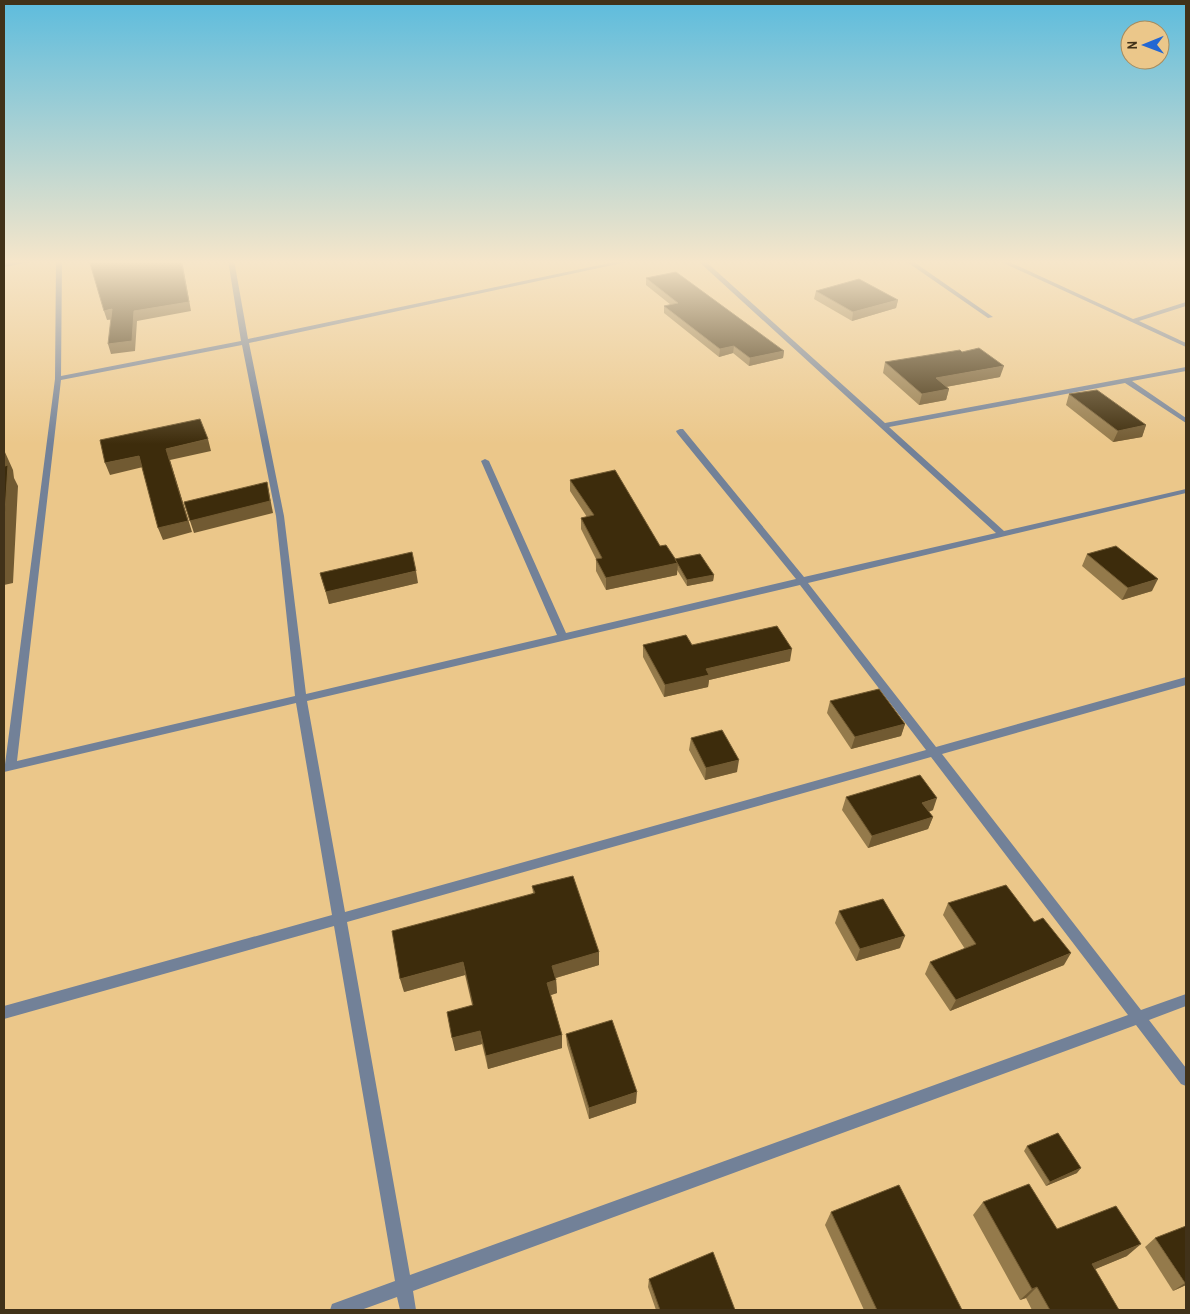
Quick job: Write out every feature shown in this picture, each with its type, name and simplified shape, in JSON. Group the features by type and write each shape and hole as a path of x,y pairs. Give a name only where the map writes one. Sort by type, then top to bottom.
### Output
{"street":[{"path":"58,321 58,379 8,767 1186,491"},
{"path":"241,321 280,516 301,699 408,1310"},
{"path":"58,379 343,321"},
{"path":"768,321 1002,534"},
{"path":"1135,321 1186,345"},
{"path":"883,426 1186,369"},
{"path":"1126,380 1186,421"},
{"path":"680,431 802,581 1186,1079"},
{"path":"485,461 563,637"},
{"path":"4,1013 1186,681"},
{"path":"338,1310 1186,1000"}],"building":[{"path":"111,321 133,321 132,341 108,344"},
{"path":"684,321 743,321 784,351 750,358 734,346 720,349"},
{"path":"979,348 1004,366 936,378 949,389 922,394 885,362 960,350 962,352"},
{"path":"1097,390 1146,425 1118,431 1069,394"},
{"path":"200,419 208,439 166,449 188,521 158,528 139,456 105,463 100,440"},
{"path":"4,454 5,466 8,465 4,528"},
{"path":"615,470 660,546 666,545 678,563 606,578 596,559 602,558 581,518 594,515 570,480"},
{"path":"267,482 270,501 190,521 184,502"},
{"path":"1116,546 1158,579 1128,588 1087,554"},
{"path":"412,552 416,571 326,592 320,573"},
{"path":"700,554 714,575 687,580 675,559"},
{"path":"777,626 792,649 706,669 709,675 665,685 643,645 686,635 692,645"},
{"path":"879,689 905,724 855,737 830,701"},
{"path":"722,730 739,760 706,768 691,738"},
{"path":"920,775 937,798 922,803 933,817 872,836 846,797"},
{"path":"573,876 599,952 552,966 556,980 547,983 562,1035 486,1056 480,1031 452,1038 447,1012 473,1005 463,962 400,979 392,931 535,893 532,886"},
{"path":"1006,885 1034,922 1043,918 1071,953 956,1000 930,962 976,944 948,903"},
{"path":"883,899 905,936 860,949 839,911"},
{"path":"612,1020 637,1092 589,1108 566,1034"},
{"path":"1058,1133 1081,1168 1050,1182 1027,1146"},
{"path":"1029,1184 1057,1229 1116,1206 1141,1244 1092,1264 1119,1310 1050,1310 1037,1287 1032,1289 983,1202"},
{"path":"899,1185 962,1310 877,1310 831,1212"},
{"path":"1186,1226 1186,1282 1185,1283 1155,1238"},
{"path":"713,1252 735,1310 660,1310 649,1279"}]}
